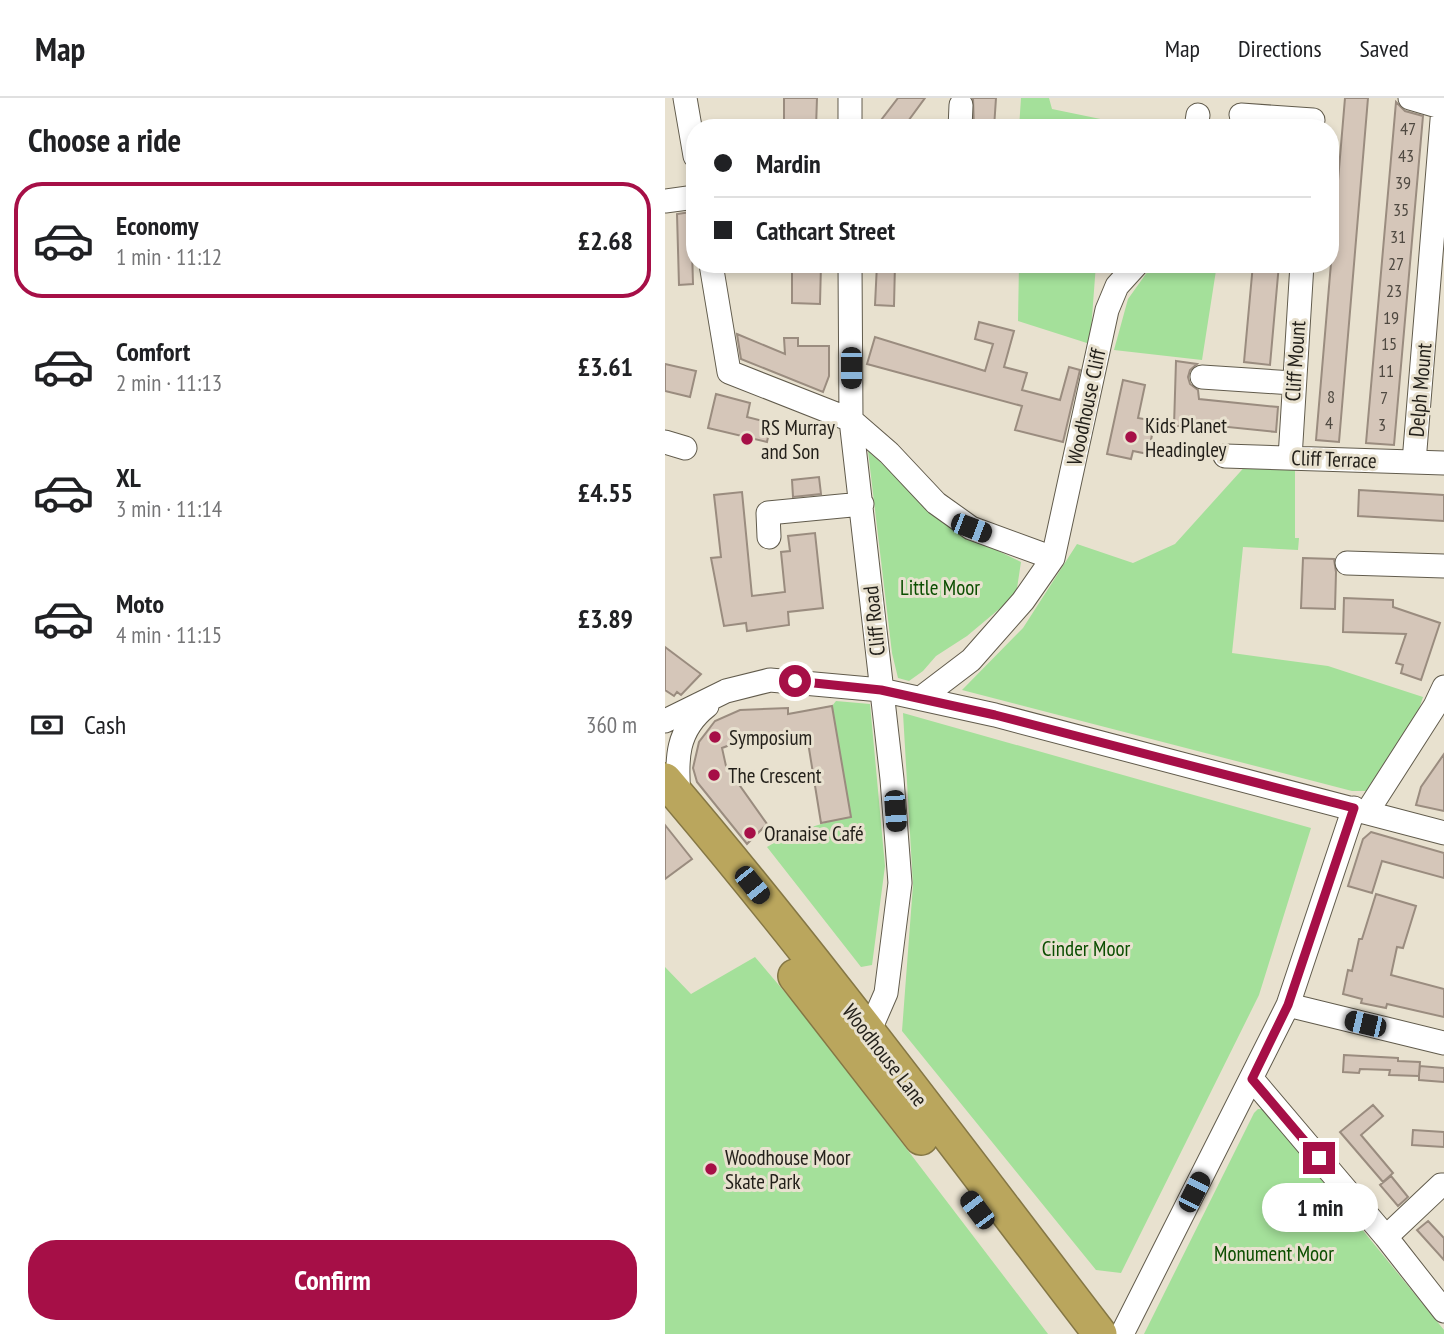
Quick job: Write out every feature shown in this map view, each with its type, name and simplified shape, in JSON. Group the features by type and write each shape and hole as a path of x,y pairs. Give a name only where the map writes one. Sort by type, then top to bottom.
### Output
{"highway":[{"name":"Woodhouse Lane","path":"670,793 715,837 1071,1334"},
{"name":"Woodhouse Lane","path":"860,1041 1100,1334"}],"street":[{"path":"685,98 689,119"},
{"path":"850,98 850,119"},
{"path":"1410,98 1444,108"},
{"name":"Delph Mount","path":"1414,461 1444,108"},
{"path":"1241,115 1313,115"},
{"path":"665,201 686,198"},
{"path":"713,273 729,372 851,419 889,453 936,503 971,528 1053,558"},
{"name":"Cliff Road","path":"850,273 851,419 892,779 900,884 886,993 860,1041"},
{"name":"Woodhouse Cliff","path":"921,698 971,660 1023,601 1053,558 1107,310 1117,286 1129,273"},
{"name":"Cliff Mount","path":"1290,458 1301,273"},
{"path":"1202,377 1293,383"},
{"name":"Cliff Terrace","path":"1225,456 1444,463"},
{"path":"769,537 768,513 862,504"},
{"path":"1347,563 1444,566"},
{"path":"665,721 726,691 770,680 881,690 1005,717 1444,833"},
{"path":"1122,1334 1288,1005 1360,810 1435,706 1444,687"},
{"path":"670,793 684,730 702,710 726,691"},
{"path":"1288,1005 1444,1043"},
{"path":"1252,1079 1444,1311"},
{"path":"1385,1237 1444,1185"}],"green space":[{"path":"1021,98 1049,98 1052,109 1100,119 1020,119"},
{"path":"1019,273 1095,273 1090,344 1018,321"},
{"path":"1147,273 1216,273 1202,360 1114,350 1128,299"},
{"name":"Little Moor","path":"868,451 957,531 1021,562 1016,595 967,636 936,656 923,671 909,681 898,678 892,653"},
{"path":"1249,462 1295,467 1295,538 1299,538 1298,550 1243,547 1232,653 1328,666 1423,697 1419,709 1366,791 1352,791 962,690 1023,628 1077,544 1133,563 1175,544"},
{"path":"836,701 870,704 885,866 872,965 861,967 767,847 807,828 851,817 832,706"},
{"name":"Cinder Moor","path":"903,713 1311,828 1259,995 1121,1273 1096,1270 902,1031 913,885"},
{"path":"755,957 806,1017 1048,1334 665,1334 665,967 691,994"},
{"name":"Monument Moor","path":"1258,1109 1264,1109 1444,1330 1444,1334 1144,1334"}],"building":[{"path":"784,98 817,98 816,119 784,119"},
{"path":"898,98 925,98 910,119 882,119"},
{"path":"973,98 996,98 995,119 974,119"},
{"path":"1345,98 1368,98 1339,442 1316,440 1330,273 1339,273 1339,169"},
{"path":"1396,102 1405,111 1423,116 1394,445 1366,443"},
{"path":"686,213 686,273 693,273 693,284 679,285 677,214"},
{"path":"792,273 821,273 820,304 792,303"},
{"path":"877,273 895,273 894,306 875,305"},
{"path":"1252,273 1278,273 1270,365 1244,362"},
{"path":"979,322 1014,331 1004,367 1027,373 1022,390 1060,400 1069,367 1080,370 1063,442 1015,430 1022,406 867,364 875,337 985,371 993,344 975,339"},
{"path":"737,334 785,354 784,338 798,338 798,346 829,346 829,376 823,392 741,359"},
{"path":"1176,361 1197,364 1190,370 1188,377 1190,384 1198,390 1199,399 1278,407 1276,432 1199,424 1174,426"},
{"path":"665,364 696,371 690,397 665,391"},
{"path":"1123,380 1145,385 1138,418 1155,421 1148,454 1133,451 1131,459 1107,454"},
{"path":"716,394 750,403 747,417 771,423 767,442 708,428"},
{"path":"819,477 821,494 793,497 792,480"},
{"path":"1359,490 1444,495 1444,521 1358,516"},
{"path":"742,492 752,596 785,592 781,552 790,551 788,536 815,533 823,608 788,612 789,625 747,631 746,623 724,626 711,558 721,557 714,495"},
{"path":"1303,558 1334,559 1335,609 1301,608"},
{"path":"1344,598 1393,600 1393,607 1440,623 1421,680 1401,673 1403,665 1396,663 1406,634 1343,632"},
{"path":"665,647 701,674 681,695 677,692 674,696 665,690"},
{"path":"832,706 851,817 821,823 807,736 746,739 722,748 726,766 767,824 747,844 697,782 693,768 699,742 715,721 740,710 788,708 788,714"},
{"path":"1444,754 1444,811 1416,805 1421,787"},
{"path":"665,825 692,859 665,879"},
{"path":"1371,832 1444,853 1444,878 1382,861 1372,893 1348,886 1363,839"},
{"path":"1376,894 1416,906 1403,948 1397,947 1391,975 1444,989 1444,1017 1387,1004 1386,1008 1361,1003 1362,999 1343,994 1348,970 1352,971 1359,939 1362,939"},
{"path":"1344,1055 1420,1062 1419,1075 1420,1066 1444,1068 1444,1082 1419,1080 1419,1076 1389,1075 1390,1070 1360,1069 1359,1073 1343,1072"},
{"path":"1373,1105 1383,1116 1361,1135 1393,1173 1383,1182 1340,1132"},
{"path":"1413,1130 1444,1132 1444,1147 1412,1145"},
{"path":"1391,1176 1408,1197 1398,1206 1380,1185"},
{"path":"1428,1221 1444,1238 1444,1260 1417,1230"}],"place":[{"name":"Kids Planet Headingley","path":"1131,437"},
{"name":"RS Murray and Son","path":"747,439"},
{"name":"Symposium","path":"715,737"},
{"name":"The Crescent","path":"714,775"},
{"name":"Oranaise Café","path":"750,833"},
{"name":"Woodhouse Moor Skate Park","path":"711,1169"}],"route":[{"path":"795,681 881,690 995,715 1354,808 1288,1005 1252,1079 1319,1158"}]}
